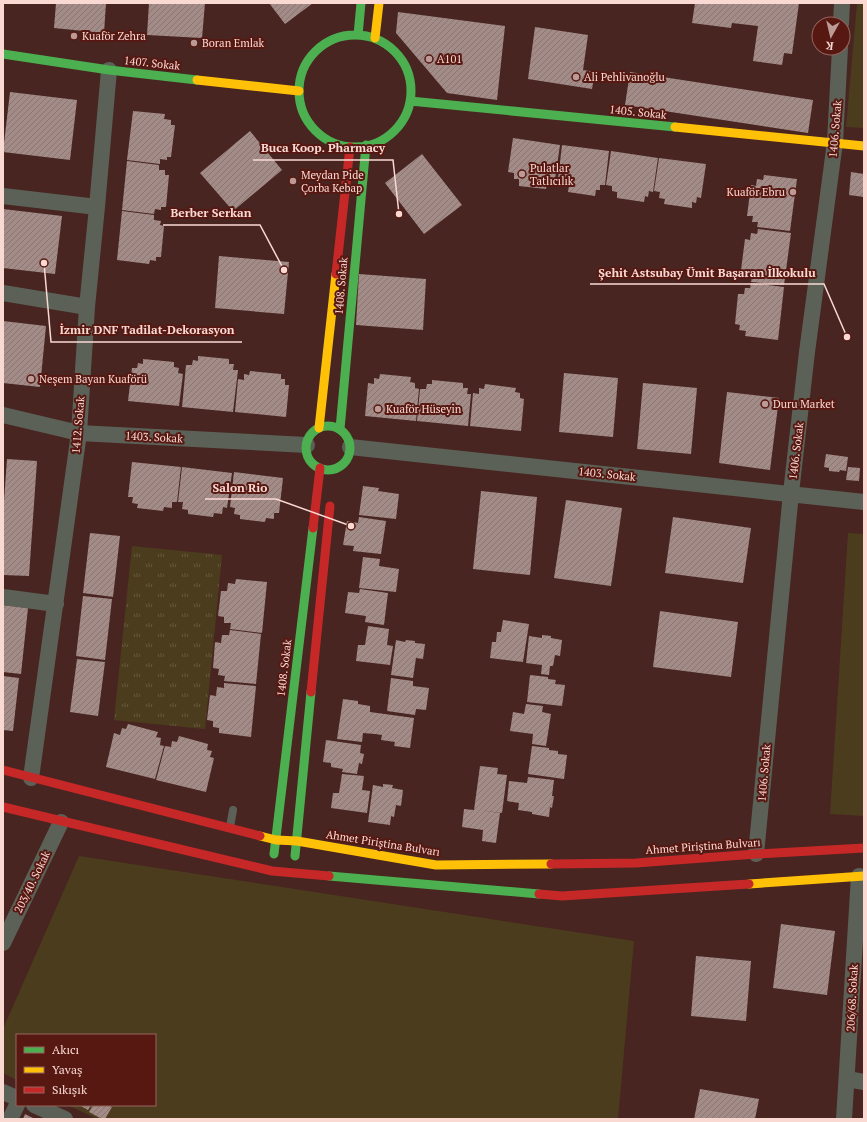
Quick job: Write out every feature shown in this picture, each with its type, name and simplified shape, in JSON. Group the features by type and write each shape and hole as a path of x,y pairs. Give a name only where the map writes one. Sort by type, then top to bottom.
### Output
{"main road":[{"path":"358,35 361,3"},
{"path":"375,38 379,3"},
{"path":"358,35 375,38 389,46 400,57 408,71 411,86 410,101 405,117 395,130 382,140 366,146 350,146 334,143 320,134 308,122 301,107 299,91 302,73 310,57 323,44 340,36 358,35"},
{"name":"1407. Sokak","path":"3,54 109,70 299,91"},
{"name":"1405. Sokak","path":"410,101 864,146"},
{"name":"1408. Sokak","path":"319,428 350,146"},
{"name":"1408. Sokak","path":"340,429 366,146"},
{"path":"333,426 340,429 349,439 350,447 346,461 334,473 314,464 309,458 307,445 313,432 319,428 333,426"},
{"name":"1408. Sokak","path":"272,871 320,468"},
{"path":"294,873 331,500"},
{"name":"Ahmet Piriştina Bulvarı","path":"3,770 31,778 84,787 276,840 296,841 436,865 636,862 864,848"},
{"path":"3,807 272,871 562,896 862,876"}],"street":[{"path":"841,16 842,3"},
{"name":"1406. Sokak","path":"756,854 791,493 807,352 835,142 840,56"},
{"name":"1412. Sokak","path":"31,778 79,433 87,306 109,70"},
{"path":"3,196 97,207"},
{"path":"3,293 87,306"},
{"name":"1403. Sokak","path":"3,415 79,433 307,445"},
{"name":"1403. Sokak","path":"350,447 864,502"},
{"path":"3,597 56,604"},
{"name":"203/40. Sokak","path":"3,943 62,822"},
{"name":"206/68. Sokak","path":"844,1119 862,876"},
{"path":"847,1079 864,1082"},
{"path":"3,1092 16,1098"},
{"path":"10,1119 16,1106"},
{"path":"36,1106 65,1119"}],"lane":[{"path":"230,828 233,810"}],"green space":[{"path":"857,3 864,3 864,128 846,127"},
{"path":"848,533 864,534 864,816 830,814"},
{"path":"132,546 222,555 205,729 114,720"},
{"path":"79,856 634,941 618,1119 97,1119 70,1106 156,1106 156,1034 16,1034 16,1080 3,1073 3,1029"}],"building":[{"path":"56,3 106,3 104,33 54,28"},
{"path":"149,3 205,3 202,38 147,35"},
{"path":"269,3 313,3 285,24"},
{"path":"695,3 799,3 792,54 784,53 782,65 753,61 758,26 732,23 731,28 692,23"},
{"path":"398,12 505,26 497,100 447,93 396,33"},
{"path":"535,27 588,35 583,70 595,72 592,89 528,79"},
{"path":"630,72 813,100 808,133 625,105"},
{"path":"10,92 77,100 70,160 3,152"},
{"path":"133,111 165,114 164,119 171,120 171,125 175,125 171,157 167,157 167,160 160,159 160,164 127,160"},
{"path":"250,131 282,170 233,211 200,173"},
{"path":"513,138 560,145 555,179 551,178 550,184 547,183 546,189 519,186 519,179 514,179 514,173 508,172"},
{"path":"562,145 609,151 605,185 600,185 600,190 596,190 595,196 568,192 569,186 563,185 564,180 558,179"},
{"path":"611,151 658,158 653,192 649,191 648,197 645,196 644,202 617,198 617,192 612,191 612,186 606,185"},
{"path":"422,154 462,205 424,234 385,183"},
{"path":"659,158 706,164 701,198 697,197 696,203 692,202 692,208 664,204 665,199 659,198 660,192 654,191"},
{"path":"127,161 159,165 159,170 165,170 165,175 169,175 166,207 161,207 161,210 155,209 154,214 122,210"},
{"path":"851,172 864,174 864,197 849,195"},
{"path":"764,175 797,179 790,231 757,227 758,222 752,222 753,216 747,216 751,185 756,186 757,179 763,180"},
{"path":"3,209 62,216 55,274 3,268"},
{"path":"122,211 154,215 154,220 161,221 160,225 164,226 161,257 156,257 156,261 150,260 149,264 117,260"},
{"path":"758,229 791,233 784,285 751,282 752,277 746,276 747,270 741,270 745,239 750,240 751,233 757,234"},
{"path":"219,256 289,262 284,314 215,308"},
{"path":"359,274 426,279 423,330 356,325"},
{"path":"751,283 784,287 778,340 745,336 746,331 739,330 740,325 735,324 738,294 744,294 745,288 750,288"},
{"path":"3,321 46,326 40,387 3,383"},
{"path":"198,356 229,359 229,364 234,364 233,370 238,370 233,412 182,407 186,365 192,365 193,360 198,361"},
{"path":"143,359 174,362 174,367 179,368 178,373 183,374 179,406 128,401 132,368 137,368 138,363 143,364"},
{"path":"250,371 281,374 281,379 285,379 285,385 289,385 286,417 235,412 238,379 244,380 244,374 249,375"},
{"path":"564,373 618,378 613,437 559,432"},
{"path":"380,374 411,377 410,382 415,383 415,388 419,389 416,421 365,416 368,383 374,384 374,378 379,379"},
{"path":"432,380 463,383 463,388 468,388 467,394 471,394 468,426 417,421 420,389 426,389 427,384 432,384"},
{"path":"643,383 697,388 691,454 637,449"},
{"path":"485,384 516,388 515,392 520,393 520,398 524,399 521,431 470,426 473,393 479,394 479,388 484,389"},
{"path":"727,392 779,398 770,470 719,463"},
{"path":"826,454 848,457 846,471 829,471 829,468 824,467"},
{"path":"7,459 37,461 29,576 3,575 3,515"},
{"path":"132,462 181,467 177,502 172,502 172,508 164,507 163,511 137,508 138,504 132,503 133,497 128,497"},
{"path":"182,467 232,473 227,508 223,507 222,514 214,513 213,517 188,514 188,510 182,509 183,502 178,502"},
{"path":"848,467 860,468 859,481 846,480"},
{"path":"234,472 283,478 279,513 274,513 274,519 266,518 265,522 240,519 240,515 234,514 235,508 230,507"},
{"path":"363,486 379,488 378,491 399,494 396,519 359,515"},
{"path":"481,491 537,497 530,575 473,569"},
{"path":"566,500 622,508 611,586 554,578"},
{"path":"359,517 386,521 381,554 353,551 354,546 343,545 347,521 358,523"},
{"path":"673,517 751,528 743,583 665,573"},
{"path":"90,533 120,536 113,597 83,593"},
{"path":"363,557 380,559 379,566 399,569 396,592 359,588"},
{"path":"236,579 267,582 262,633 230,629 231,623 224,623 224,617 218,616 221,591 227,591 228,583 235,584"},
{"path":"360,589 388,593 384,625 365,622 366,616 345,613 348,592 359,593"},
{"path":"83,596 112,599 105,660 76,656"},
{"path":"3,605 28,608 21,674 3,672"},
{"path":"660,611 738,622 731,677 653,667"},
{"path":"503,620 529,624 523,662 490,658 492,642 496,642 497,632 501,632"},
{"path":"368,626 389,629 387,645 393,646 390,665 356,661 358,645 365,645"},
{"path":"230,630 261,634 256,684 224,681 225,676 218,675 219,669 213,668 215,642 221,643 222,635 229,635"},
{"path":"542,635 551,636 551,638 562,640 560,656 555,655 553,666 550,666 549,675 541,674 542,665 526,663 529,636 542,638"},
{"path":"396,640 405,642 406,640 415,641 415,643 425,644 423,659 416,658 413,678 391,675"},
{"path":"77,659 105,662 98,716 70,712"},
{"path":"530,675 548,677 548,679 556,680 555,684 565,685 562,706 527,702"},
{"path":"3,676 19,678 13,731 3,730"},
{"path":"391,678 413,681 413,686 429,688 426,710 416,709 415,715 387,711"},
{"path":"224,683 256,686 251,737 219,733 219,728 213,727 213,721 207,720 210,695 216,696 217,687 224,688"},
{"path":"343,699 358,701 358,704 370,706 370,712 414,718 410,748 394,746 395,742 381,740 382,735 375,734 363,733 362,742 337,739"},
{"path":"526,704 543,706 542,712 551,714 546,746 532,744 533,734 510,731 513,712 524,714"},
{"path":"128,724 158,732 156,737 161,738 160,745 164,746 155,779 106,767 114,733 120,735 122,728 126,729"},
{"path":"179,736 208,744 207,750 212,751 210,757 214,758 206,792 156,780 165,746 171,747 172,741 177,742"},
{"path":"326,740 361,745 360,753 364,754 362,764 359,763 357,774 342,772 343,769 331,767 331,763 323,762"},
{"path":"532,746 549,748 549,750 558,751 558,754 567,755 564,779 528,774"},
{"path":"480,766 498,768 497,774 507,775 502,813 480,810 500,813 496,843 482,841 483,830 462,827 464,809 474,810"},
{"path":"342,774 364,776 362,790 370,791 367,813 331,808 333,793 339,793"},
{"path":"528,777 554,780 552,796 554,796 552,808 550,807 549,817 518,810 519,803 507,801 509,781 527,783"},
{"path":"383,784 393,785 392,788 403,790 401,806 396,805 394,817 391,816 390,825 368,822 373,785 383,787"},
{"path":"781,924 835,931 827,995 773,988"},
{"path":"696,956 751,961 746,1021 691,1016"},
{"path":"700,1089 759,1099 755,1119 694,1119"},
{"path":"81,1106 90,1106 88,1110"},
{"path":"92,1106 112,1107 105,1119 102,1119 89,1112"},
{"path":"25,1114 35,1119 23,1119"}],"traffic: fast":[{"path":"358,35 361,3"},
{"path":"355,35 376,39 394,52 407,70 411,91 407,112 394,130 376,143 355,147 334,143 316,130 303,112 299,91 303,70 316,52 334,39 355,35"},
{"path":"3,54 109,70 197,80"},
{"path":"410,101 675,127"},
{"path":"340,429 366,145"},
{"path":"328,426 340,430 346,436 350,448 346,460 340,466 328,470 316,466 310,460 306,448 310,436 316,430 328,426"},
{"path":"274,854 313,528"},
{"path":"295,856 311,692"},
{"path":"329,876 539,894"}],"traffic: slow":[{"path":"375,38 379,3"},
{"path":"197,80 299,91"},
{"path":"675,127 864,146"},
{"path":"319,428 336,274"},
{"path":"260,836 276,840 297,841 436,865 551,864"},
{"path":"749,884 864,876"}],"traffic: jam":[{"path":"336,274 350,147"},
{"path":"313,528 320,468"},
{"path":"311,692 330,506"},
{"path":"3,770 260,836"},
{"path":"3,807 272,871 329,876"},
{"path":"551,864 636,863 864,848"},
{"path":"539,894 562,896 749,884"}],"place":[{"name":"Kuaför Zehra","path":"74,36"},
{"name":"Boran Emlak","path":"194,43"},
{"name":"A101","path":"429,59"},
{"name":"Ali Pehlivanoğlu","path":"576,77"},
{"name":"Pulatlar Tatlıcılık","path":"522,174"},
{"name":"Meydan Pide Çorba Kebap","path":"293,181"},
{"name":"Kuaför Ebru","path":"793,192"},
{"name":"Buca Koop. Pharmacy","path":"399,214"},
{"name":"İzmir DNF Tadilat-Dekorasyon","path":"44,263"},
{"name":"Berber Serkan","path":"284,270"},
{"name":"Şehit Astsubay Ümit Başaran İlkokulu","path":"847,337"},
{"name":"Neşem Bayan Kuaförü","path":"31,379"},
{"name":"Duru Market","path":"765,404"},
{"name":"Kuaför Hüseyin","path":"378,409"},
{"name":"Salon Rio","path":"351,526"}]}
